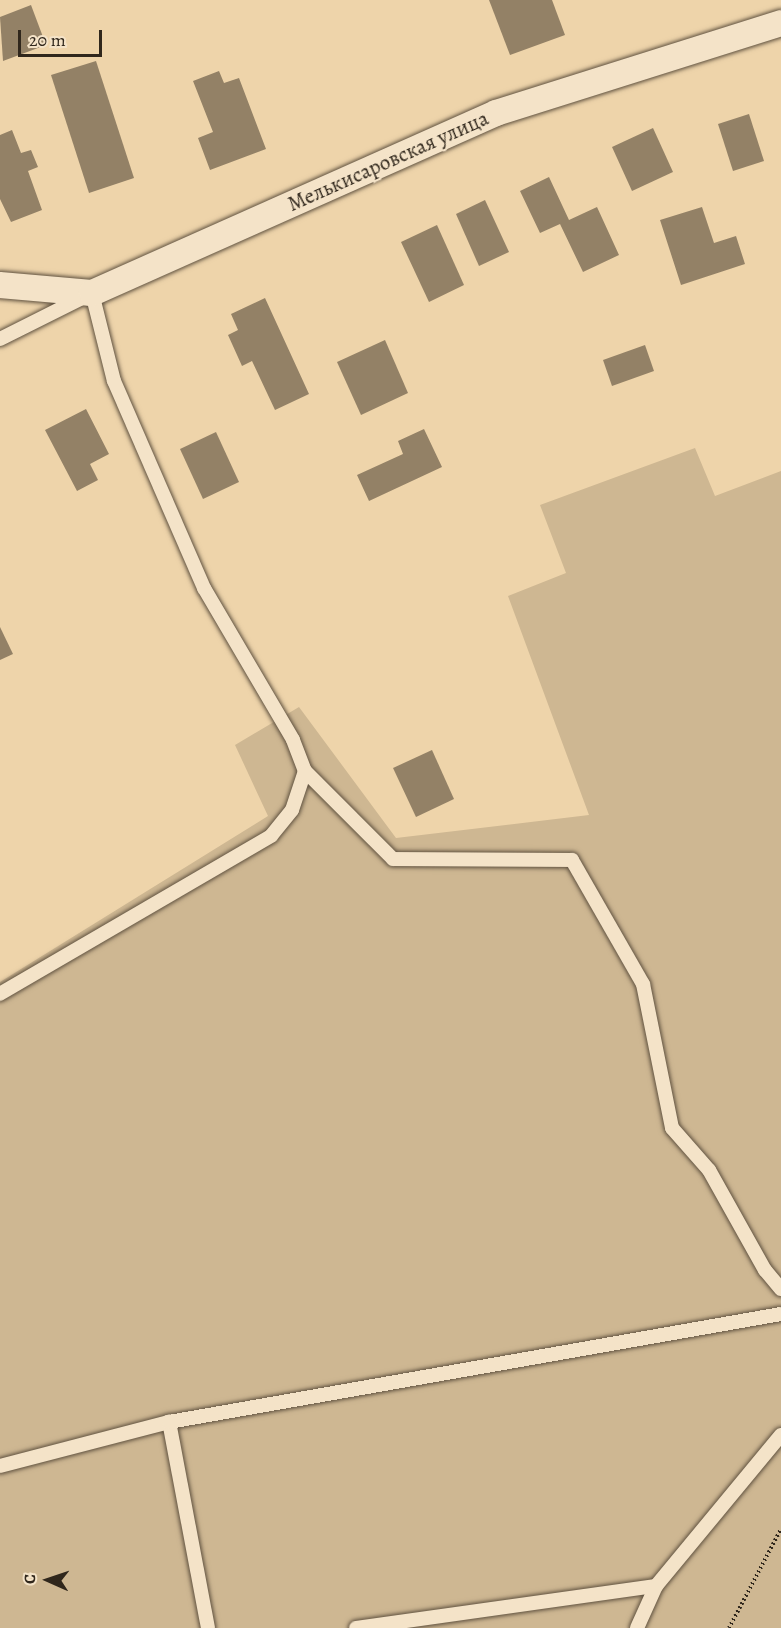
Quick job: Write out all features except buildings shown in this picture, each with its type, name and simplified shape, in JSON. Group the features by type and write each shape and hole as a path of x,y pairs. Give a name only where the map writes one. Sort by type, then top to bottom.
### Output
{"street":[{"name":"Мелькисаровская улица","path":"0,285 92,293 496,113 781,23"}],"lane":[{"path":"0,339 92,293 114,381 204,588 293,740 304,771 393,859 572,860 643,984 672,1128 710,1170 765,1270 781,1289"},
{"path":"0,994 271,836 292,810 304,771"},
{"path":"0,1466 169,1422 781,1314"},
{"path":"169,1422 208,1628"},
{"path":"637,1628 656,1586 781,1435"},
{"path":"356,1628 656,1586"}],"path":[{"path":"729,1628 781,1529"}],"shaded area":[{"path":"695,448 715,496 781,471 781,1628 0,1628 0,982 268,816 235,745 299,707 396,838 589,815 508,596 566,573 540,505"}]}
